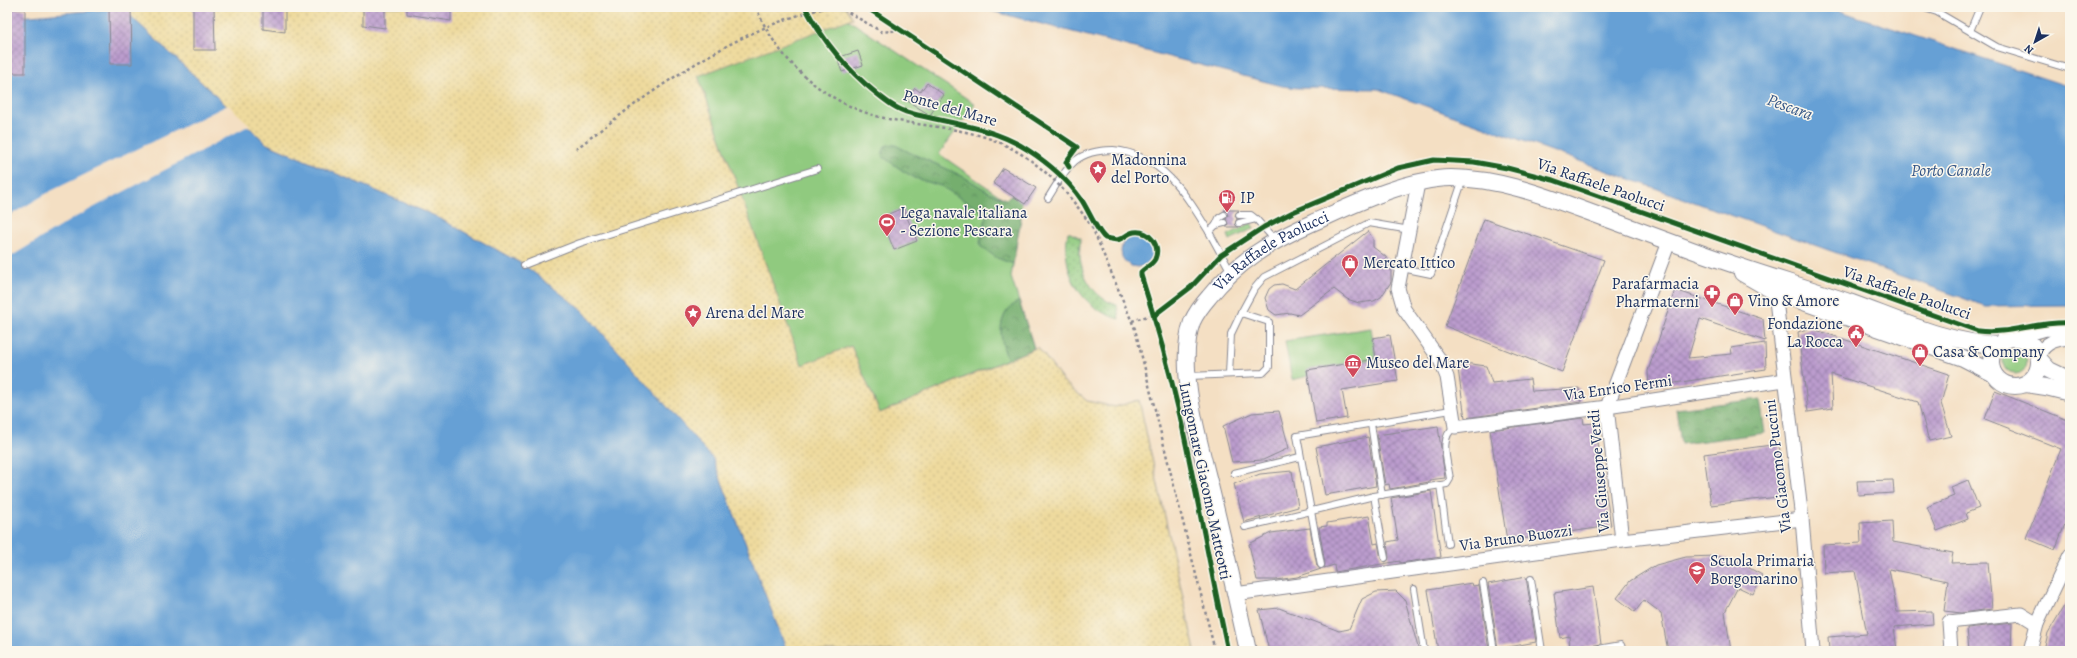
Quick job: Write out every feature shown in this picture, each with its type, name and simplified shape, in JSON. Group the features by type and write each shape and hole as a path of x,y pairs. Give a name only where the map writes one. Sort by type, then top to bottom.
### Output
{"street":[{"name":"Via Raffaele Paolucci","path":"1188,376 1187,343 1194,318 1210,295 1231,272 1251,255 1275,240 1358,204 1418,183 1445,179 1463,179 1498,184 1548,197 1716,259 1779,286 1963,358 1994,374"},
{"path":"1418,183 1398,288 1404,309 1440,360 1447,377 1451,410 1455,427"},
{"name":"Via Giuseppe Verdi","path":"1622,540 1607,407 1669,242"},
{"name":"Via Raffaele Paolucci","path":"1779,286 1958,340 1998,345"},
{"name":"Via Giacomo Puccini","path":"1779,286 1785,380 1802,519 1813,651"},
{"path":"2070,331 2046,329 2005,340 1998,345 1991,359 1994,374 1998,379 2008,385 2020,386 2026,384 2038,371 2039,357 2043,347 2048,343 2070,338"},
{"path":"2015,338 2030,342 2048,370 2070,380"},
{"name":"Lungomare Giacomo Matteotti","path":"1188,376 1194,414 1248,651"},
{"name":"Via Enrico Fermi","path":"1455,427 1607,407 1785,380"},
{"path":"2026,384 2070,393"},
{"name":"Via Bruno Buozzi","path":"1235,594 1622,540 1802,519"},
{"path":"2030,651 2037,624 2070,555"},
{"path":"1951,651 1949,622 2021,614 2037,624"}],"lane":[{"path":"1921,7 1937,12 1997,47 2070,69"},
{"path":"1970,31 1980,7"},
{"path":"1048,198 1065,172 1079,158 1098,151 1119,151 1140,156 1167,172 1196,210 1210,232 1231,272"},
{"path":"524,265 580,243 818,169"},
{"path":"1402,268 1431,274 1463,179"},
{"path":"1210,232 1216,225 1219,218 1224,215"},
{"path":"1239,215 1250,215 1256,219 1275,240"},
{"path":"1239,223 1256,219"},
{"path":"1216,225 1224,223"},
{"path":"1229,374 1231,334 1254,289 1264,277 1368,223 1410,230"},
{"path":"1188,376 1263,373 1268,368 1269,322 1241,313"},
{"path":"1321,565 1312,510 1300,457 1297,436 1451,410"},
{"path":"1371,424 1382,495"},
{"path":"1245,527 1374,496 1447,484 1450,479 1445,442 1448,433 1455,427"},
{"path":"1234,473 1300,457"},
{"name":"Via Bruno Buozzi","path":"1440,485 1448,544"},
{"path":"1374,496 1385,558"},
{"path":"1531,579 1542,651"},
{"path":"1483,583 1494,651"},
{"path":"1414,589 1424,651"},
{"path":"1587,651 1620,645 1623,651"}],"path":[{"path":"805,7 812,20"},
{"path":"576,149 650,93 734,42 776,23 831,7 841,8 882,32 900,30"},
{"path":"895,26 907,34"},
{"path":"1088,210 1094,226 1102,236"},
{"path":"1150,305 1155,315"},
{"path":"1132,321 1155,315 1163,309"}],"green space":[{"name":"Lega navale italiana - Sezione Pescara","path":"847,19 975,104 939,154 1022,211 1011,277 1034,348 880,413 851,346 802,366 698,76"},
{"path":"893,144 960,175 1000,197 1006,199 1018,192 1021,194 1022,211 1013,264 997,258 980,246 986,216 981,211 941,186 915,178 882,156 885,146"},
{"path":"1251,223 1254,228 1230,240 1228,235"},
{"path":"1068,232 1081,238 1080,258 1082,269 1086,278 1099,295 1107,301 1117,305 1119,319 1105,314 1093,306 1076,286 1070,274 1067,260 1066,246"},
{"path":"1019,301 1034,348 1008,360 1001,336 1001,328 1006,313 1011,306"},
{"path":"1371,328 1376,359 1307,370 1308,376 1292,380 1285,341"},
{"path":"2015,350 2024,353 2027,362 2024,371 2015,374 2006,371 2003,362 2006,353"},
{"path":"1760,399 1765,433 1681,444 1676,409"}],"sand":[{"name":"Arena del Mare","path":"846,7 853,18 698,76 802,365 851,346 880,413 1038,347 1063,381 1087,401 1115,407 1139,400 1195,651 787,651 713,459 524,265 435,216 267,144 122,8"}],"water":[{"name":"Porto Canale","path":"976,7 1828,7 2070,87 2070,305 1985,306 1378,89 1298,88 1282,86"},
{"path":"122,8 267,144 435,216 524,265 582,310 713,459 787,651 7,651 7,18"},
{"path":"1134,235 1140,235 1149,239 1153,251 1149,263 1140,267 1134,267 1125,263 1121,254 1121,248 1125,239"}],"pier":[{"path":"228,105 250,125 72,219 7,259 7,217 51,191"}],"building":[{"path":"109,7 131,7 132,64 110,64"},
{"path":"193,7 214,7 215,50 193,50"},
{"path":"263,7 285,7 285,32 263,29"},
{"path":"363,7 385,7 385,28 363,25"},
{"path":"407,7 451,7 451,21 407,14"},
{"path":"7,9 25,9 25,73 7,73"},
{"path":"858,51 863,65 842,72 837,58"},
{"path":"927,83 944,95 930,115 906,100 915,88 920,92"},
{"path":"1003,168 1036,188 1025,204 993,183"},
{"path":"903,208 917,241 894,250 881,217"},
{"path":"1224,210 1239,210 1235,215 1237,219 1235,224 1239,227 1226,227 1228,224 1226,219 1228,215"},
{"path":"1484,219 1604,260 1562,372 1445,326"},
{"name":"Mercato Ittico","path":"1368,231 1373,239 1373,247 1386,257 1391,267 1391,282 1381,297 1374,301 1359,303 1347,299 1334,289 1299,315 1290,313 1276,315 1269,310 1265,298 1269,289 1274,285 1282,284 1295,289"},
{"path":"1675,290 1763,319 1765,341 1700,319 1688,358 1732,354 1731,348 1765,343 1766,369 1649,387 1648,371"},
{"path":"1810,328 1949,374 1941,403 1951,436 1929,441 1918,402 1831,374 1833,408 1808,412 1798,332"},
{"name":"Museo del Mare","path":"1390,335 1398,381 1342,390 1347,418 1316,423 1307,370 1376,359 1373,338"},
{"path":"1457,362 1486,366 1492,383 1530,379 1532,391 1579,388 1581,402 1465,418"},
{"path":"1995,391 2070,421 2070,511 2055,550 2026,538 2061,449 1985,419"},
{"path":"1279,411 1289,448 1263,460 1232,462 1223,426 1252,413"},
{"path":"1583,418 1584,424 1595,423 1611,526 1507,541 1490,430"},
{"path":"1438,426 1445,478 1390,489 1389,484 1385,485 1377,435"},
{"path":"1368,437 1376,486 1325,495 1316,447"},
{"path":"1779,444 1786,496 1711,505 1704,454"},
{"path":"1292,471 1298,507 1244,522 1234,484 1260,474"},
{"path":"1893,480 1894,493 1858,495 1857,481"},
{"path":"1968,480 1979,508 1966,513 1968,519 1937,531 1927,507 1954,496 1951,487"},
{"path":"1431,491 1441,557 1400,563 1400,561 1335,572 1334,565 1324,568 1325,564 1319,527 1327,526 1327,523 1369,516 1374,544 1378,543 1381,559 1386,562 1389,558 1387,542 1398,540 1391,498"},
{"path":"1892,521 1893,542 1953,553 1951,563 1988,562 1992,609 1961,613 1944,611 1948,581 1889,569 1897,612 1932,611 1933,624 1894,627 1897,650 1829,651 1828,637 1867,634 1855,571 1824,573 1823,545 1861,543 1860,523"},
{"path":"1310,528 1317,566 1321,569 1297,577 1276,580 1257,580 1249,544 1271,533"},
{"path":"1716,556 1742,564 1762,575 1753,594 1738,587 1725,612 1731,651 1668,651 1661,613 1644,600 1635,612 1617,598 1630,581 1656,565 1686,557"},
{"path":"1526,577 1536,642 1498,649 1488,584"},
{"path":"1472,583 1473,586 1479,585 1489,650 1438,651 1428,590"},
{"path":"1593,587 1601,644 1586,647 1583,651 1570,651 1569,636 1560,638 1554,593"},
{"path":"1396,591 1405,600 1419,651 1269,651 1259,610 1279,608 1339,631 1349,629 1362,599 1376,592"},
{"path":"2070,596 2070,651 2044,651 2048,633"},
{"path":"2012,623 2011,651 1969,651 1967,628"}],"cycle path":[{"name":"Ponte del Mare","path":"805,7 819,31 836,54 865,84 892,105 905,112 985,131 1014,142 1043,160 1070,185 1081,199 1098,230 1105,238 1117,240 1134,232 1139,232 1149,236 1155,244 1155,259 1141,272 1141,275 1162,345 1180,416 1228,651"},
{"path":"866,7 1077,147 1066,162 1069,167"},
{"path":"1154,318 1157,313 1191,287 1221,255 1264,227 1293,212 1398,168 1434,160 1474,162 1507,168 1553,180 1978,331 2001,331 2046,324 2070,323"}],"place":[{"name":"Madonnina del Porto","path":"1098,184"},
{"name":"IP","path":"1227,213"},
{"name":"Lega navale italiana - Sezione Pescara","path":"887,237"},
{"name":"Mercato Ittico","path":"1350,278"},
{"name":"Parafarmacia Pharmaterni","path":"1712,308"},
{"name":"Vino & Amore","path":"1735,316"},
{"name":"Arena del Mare","path":"693,328"},
{"name":"Fondazione La Rocca","path":"1856,348"},
{"name":"Casa & Company","path":"1920,367"},
{"name":"Museo del Mare","path":"1353,378"},
{"name":"Scuola Primaria Borgomarino","path":"1697,585"}],"water label":[{"name":"Pescara","path":"1790,107"}]}
